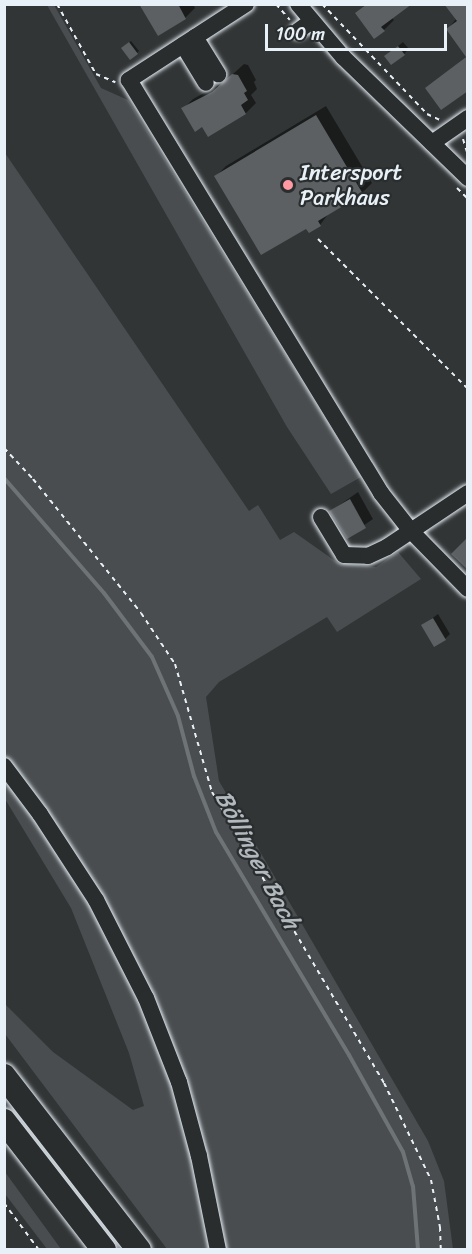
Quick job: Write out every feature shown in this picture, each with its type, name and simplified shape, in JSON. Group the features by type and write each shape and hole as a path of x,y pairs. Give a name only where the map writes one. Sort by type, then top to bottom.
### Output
{"highway":[{"path":"4,1076 139,1250"},
{"path":"4,1121 104,1250"}],"street":[{"path":"246,4 129,80 381,493 411,531 468,589"},
{"path":"298,4 343,57 468,178"},
{"path":"298,31 312,21"},
{"path":"189,41 212,79"},
{"path":"432,143 461,123"},
{"path":"321,517 344,555 368,556 468,493"},
{"path":"4,766 40,814 96,900 146,998 179,1082 199,1156 218,1250"}],"path":[{"path":"57,4 96,74 114,82 129,80"},
{"path":"322,4 427,114 461,123 468,155"},
{"path":"318,239 468,389"},
{"path":"4,448 33,479 141,613 175,664 212,792 384,1083 431,1180 440,1227 441,1250"},
{"path":"4,1203 39,1250"}],"shaded area":[{"path":"47,5 54,5 101,88 128,100 361,477 331,494 287,427"},
{"path":"5,153 249,511 258,505 280,540 294,532 338,563 376,567 398,552 421,579 337,632 327,617 219,682 206,697 219,781 428,1141 444,1181 453,1249 167,1249 5,1034 5,1004 53,1052 133,1110 144,1106 129,1053 71,908 5,799"},
{"path":"5,1172 61,1249 47,1249 5,1194"}],"building":[{"path":"139,4 178,4 186,19 158,36"},
{"path":"367,4 412,4 381,27 385,31 374,39 355,13"},
{"path":"444,4 468,4 468,91 441,110 425,88 466,57 446,29 457,21"},
{"path":"129,42 138,54 130,60 121,48"},
{"path":"398,46 405,55 391,65 384,56"},
{"path":"232,74 238,75 247,91 244,93 248,100 241,105 246,114 208,137 202,127 195,132 181,108 212,92"},
{"name":"Intersport Parkhaus","path":"316,115 363,194 318,221 321,226 309,233 306,229 261,255 214,176"},
{"path":"350,499 366,528 347,539 329,511"},
{"path":"468,537 468,570 451,554"},
{"path":"433,618 446,640 434,647 421,625"}],"waterway":[{"name":"Böllinger Bach","path":"4,478 104,593 152,657 178,716 194,776 216,832 349,1055 403,1152 413,1186 418,1250"}],"place":[{"name":"Intersport Parkhaus","path":"288,185"}]}
